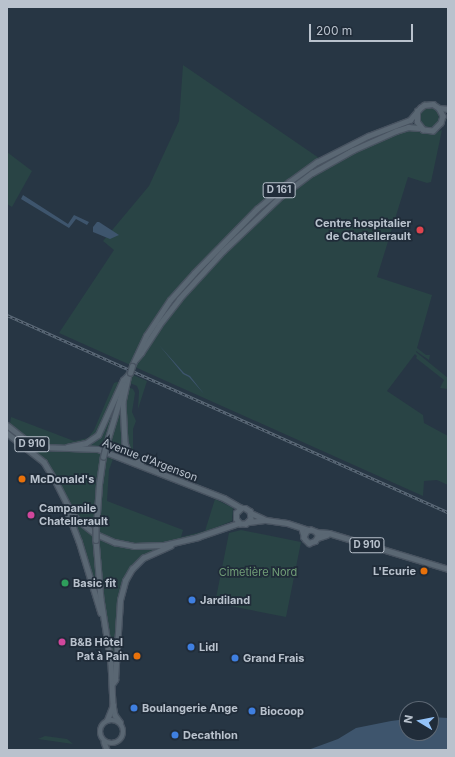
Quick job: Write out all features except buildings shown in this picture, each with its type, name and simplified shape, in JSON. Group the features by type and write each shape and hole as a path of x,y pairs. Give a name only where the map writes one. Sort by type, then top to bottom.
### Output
{"main road":[{"path":"448,109 427,104 417,111 416,121 421,128 426,131 433,131 438,128 448,115"},
{"path":"439,108 442,114 442,122"},
{"name":"D 161","path":"120,722 115,715 113,705 96,528 99,484 106,445 118,403 129,373 146,336 170,300 224,241 289,182 317,162 368,136 410,120 417,111"},
{"name":"D 161","path":"136,359 159,325 198,277 251,223 281,196 318,170 353,150 408,127 421,128"},
{"path":"62,449 86,443 98,435 123,380 129,373"},
{"path":"129,373 123,402 126,446 135,459 155,471"},
{"name":"Avenue d'Argenson","path":"7,425 33,445 44,448 98,449 224,498 241,508"},
{"name":"D 910","path":"7,433 40,458 55,480 74,516 86,527 102,537 120,544 134,546 157,546 183,541 239,523"},
{"path":"55,480 79,541 107,632"},
{"path":"266,520 244,524 239,523 235,515 241,508 246,508 251,513 266,520 290,524 302,529 316,532 317,538 314,542 310,543 306,540 302,529"},
{"path":"249,522 252,517 251,513"},
{"path":"304,537 308,530"},
{"name":"D 910","path":"316,532 329,533 448,571"},
{"name":"D 910","path":"317,538 328,536 416,561"},
{"path":"112,685 115,680 120,600 128,575 144,558 183,541"},
{"name":"D 161","path":"107,720 113,705"},
{"path":"107,750 100,736 99,730 101,725 107,720 115,720 120,722 124,732 122,738 113,750"},
{"path":"104,742 111,744 118,742"}],"green space":[{"path":"183,65 319,158 357,149 403,131 414,130 432,134 442,130 431,182 427,183 408,177 377,277 432,295 417,348 426,355 430,355 429,360 416,352 448,378 448,389 440,388 444,380 416,358 417,356 415,354 387,391 423,415 424,423 448,436 448,485 437,480 424,481 423,496 59,333 114,250 103,241 149,186 179,121"},
{"path":"425,108 433,108 439,114 439,122 433,128 425,128 419,122 419,114"},
{"path":"7,152 32,171 12,207 7,204"},
{"path":"133,375 147,381 138,409 139,391 137,386 130,383"},
{"path":"114,383 120,383 98,430 93,437 81,443 54,446 40,444 32,441 10,424 11,417 74,441 88,438 94,430"},
{"path":"128,387 133,389 135,393 132,412 136,421 133,429 133,450 137,457 146,462 136,458 131,453 127,441 124,405"},
{"path":"120,390 102,448 78,448 91,443 101,434"},
{"path":"124,393 127,451 132,459 108,450"},
{"path":"32,447 51,452 87,450 100,452 101,455 96,488 93,530 79,520 68,504 50,467"},
{"path":"106,457 113,459 109,470 107,501 183,530 181,537 205,531 215,499 233,508 232,521 195,536 170,542 142,545 120,542 100,534 100,494"},
{"path":"74,518 93,533 97,577 93,577 73,520"},
{"name":"Cimetière Nord","path":"241,530 301,542 286,617 215,603 229,533"},
{"path":"99,537 109,541 157,547 158,549 145,555 124,581 115,657 113,657 104,597"},
{"path":"45,736 67,739 73,744 38,739"}],"water":[{"path":"23,195 68,224 74,215 89,222 87,225 76,219 69,228 21,199"},
{"path":"97,222 119,235 110,239 93,232 93,227"},
{"path":"159,345 184,373 190,376 204,394 189,377 183,374"},
{"path":"439,717 448,718 448,750 308,750 338,739 356,728 399,720 399,741 439,741"}],"railway":[{"path":"7,315 448,512"}],"place":[{"name":"Centre hospitalier de Chatellerault","path":"420,230"},
{"name":"McDonald's","path":"22,479"},
{"name":"Campanile Chatellerault","path":"31,515"},
{"name":"L'Ecurie","path":"424,571"},
{"name":"Basic fit","path":"65,583"},
{"name":"Jardiland","path":"192,600"},
{"name":"B&B Hôtel","path":"62,642"},
{"name":"Lidl","path":"191,647"},
{"name":"Pat à Pain","path":"137,656"},
{"name":"Grand Frais","path":"235,658"},
{"name":"Boulangerie Ange","path":"134,708"},
{"name":"Biocoop","path":"252,711"},
{"name":"Decathlon","path":"175,735"}]}
